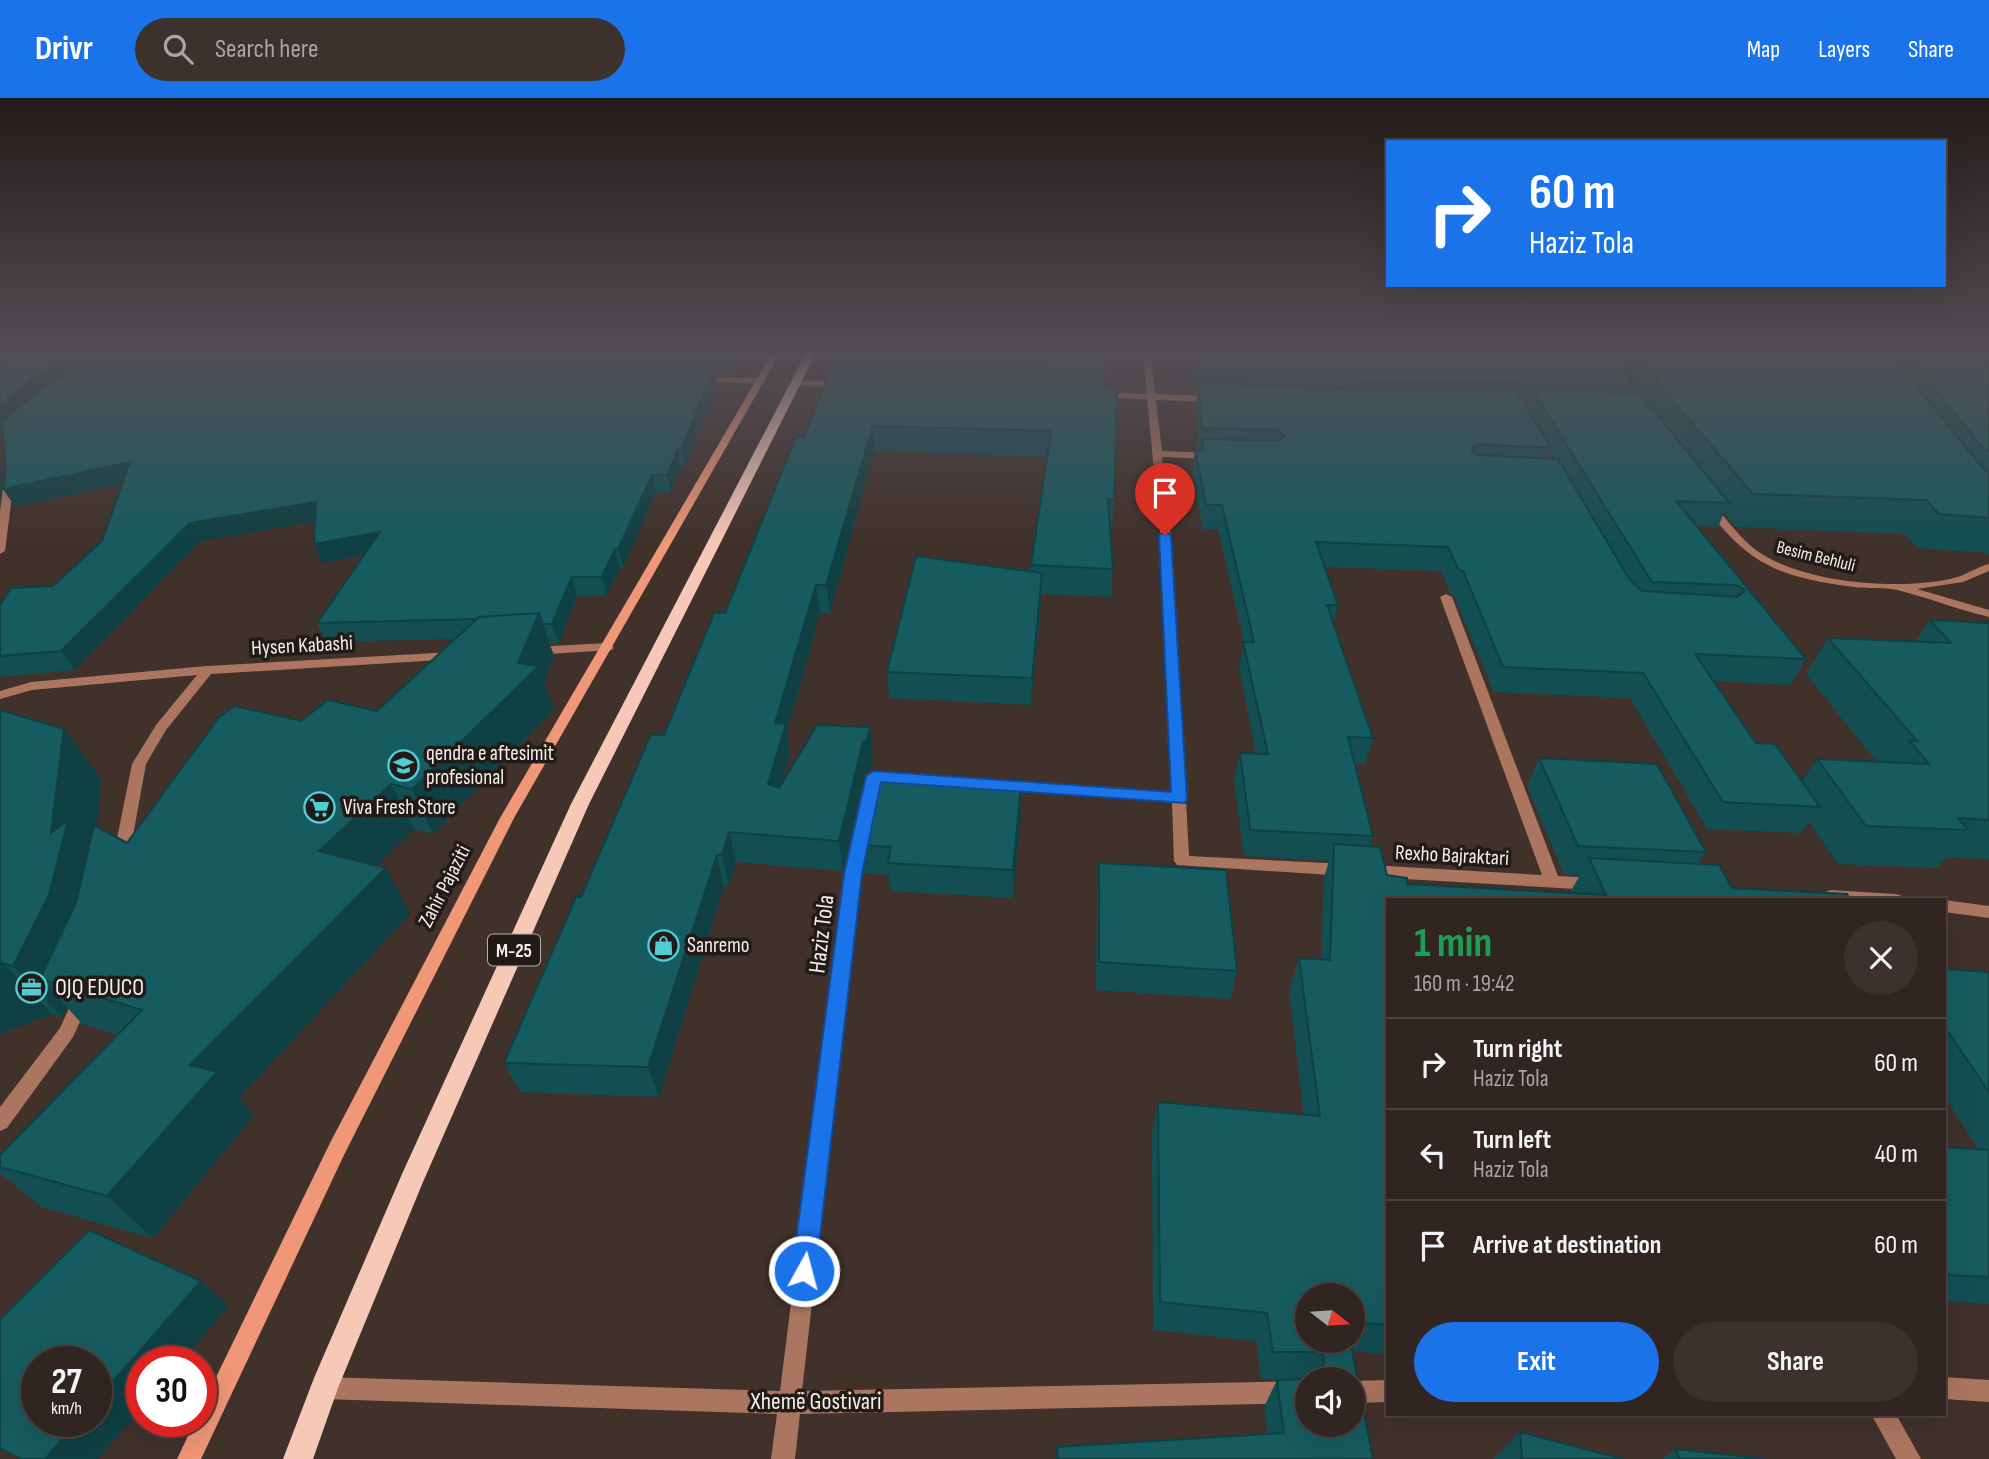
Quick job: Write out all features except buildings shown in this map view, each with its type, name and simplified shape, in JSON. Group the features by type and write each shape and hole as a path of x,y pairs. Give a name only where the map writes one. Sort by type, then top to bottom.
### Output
{"main road":[{"name":"M-25","path":"298,1459 324,1388 411,1182 580,804 777,417"}],"street":[{"name":"Zahir Pajaziti","path":"189,1459 337,1149 500,831 738,417"},
{"path":"1153,417 1168,562 1179,799"},
{"path":"1157,454 1222,456"},
{"path":"0,551 10,487 9,474"},
{"name":"Besim Behluli","path":"1702,496 1728,529 1758,557 1780,568 1861,585 1892,586 1959,580 1989,568"},
{"name":"Besim Behluli","path":"1892,586 1989,614"},
{"name":"Rexho Bajraktari","path":"1446,597 1552,881"},
{"path":"525,651 608,646"},
{"name":"Hysen Kabashi","path":"0,695 31,686 207,670 470,655"},
{"path":"119,869 139,764 161,728 207,670"},
{"name":"Haziz Tola","path":"788,1403 853,874 874,776 1179,799"},
{"name":"Rexho Bajraktari","path":"1179,799 1182,860 1607,885"},
{"path":"1815,895 1864,898"},
{"path":"1946,906 1989,912"},
{"path":"0,1122 68,1032 88,984"},
{"name":"Xhemë Gostivari","path":"324,1388 788,1403 1295,1392"},
{"path":"1946,1388 1989,1391"},
{"path":"1365,1392 1386,1391"},
{"path":"783,1459 788,1403"},
{"path":"1884,1416 1909,1459"}],"place":[{"name":"qendra e aftesimit profesional","path":"403,765"},
{"name":"Viva Fresh Store","path":"320,807"},
{"name":"Sanremo","path":"664,945"},
{"name":"OJQ EDUCO","path":"32,987"}],"route":[{"path":"804,1271 853,874 874,776 1179,799 1165,535"}]}
